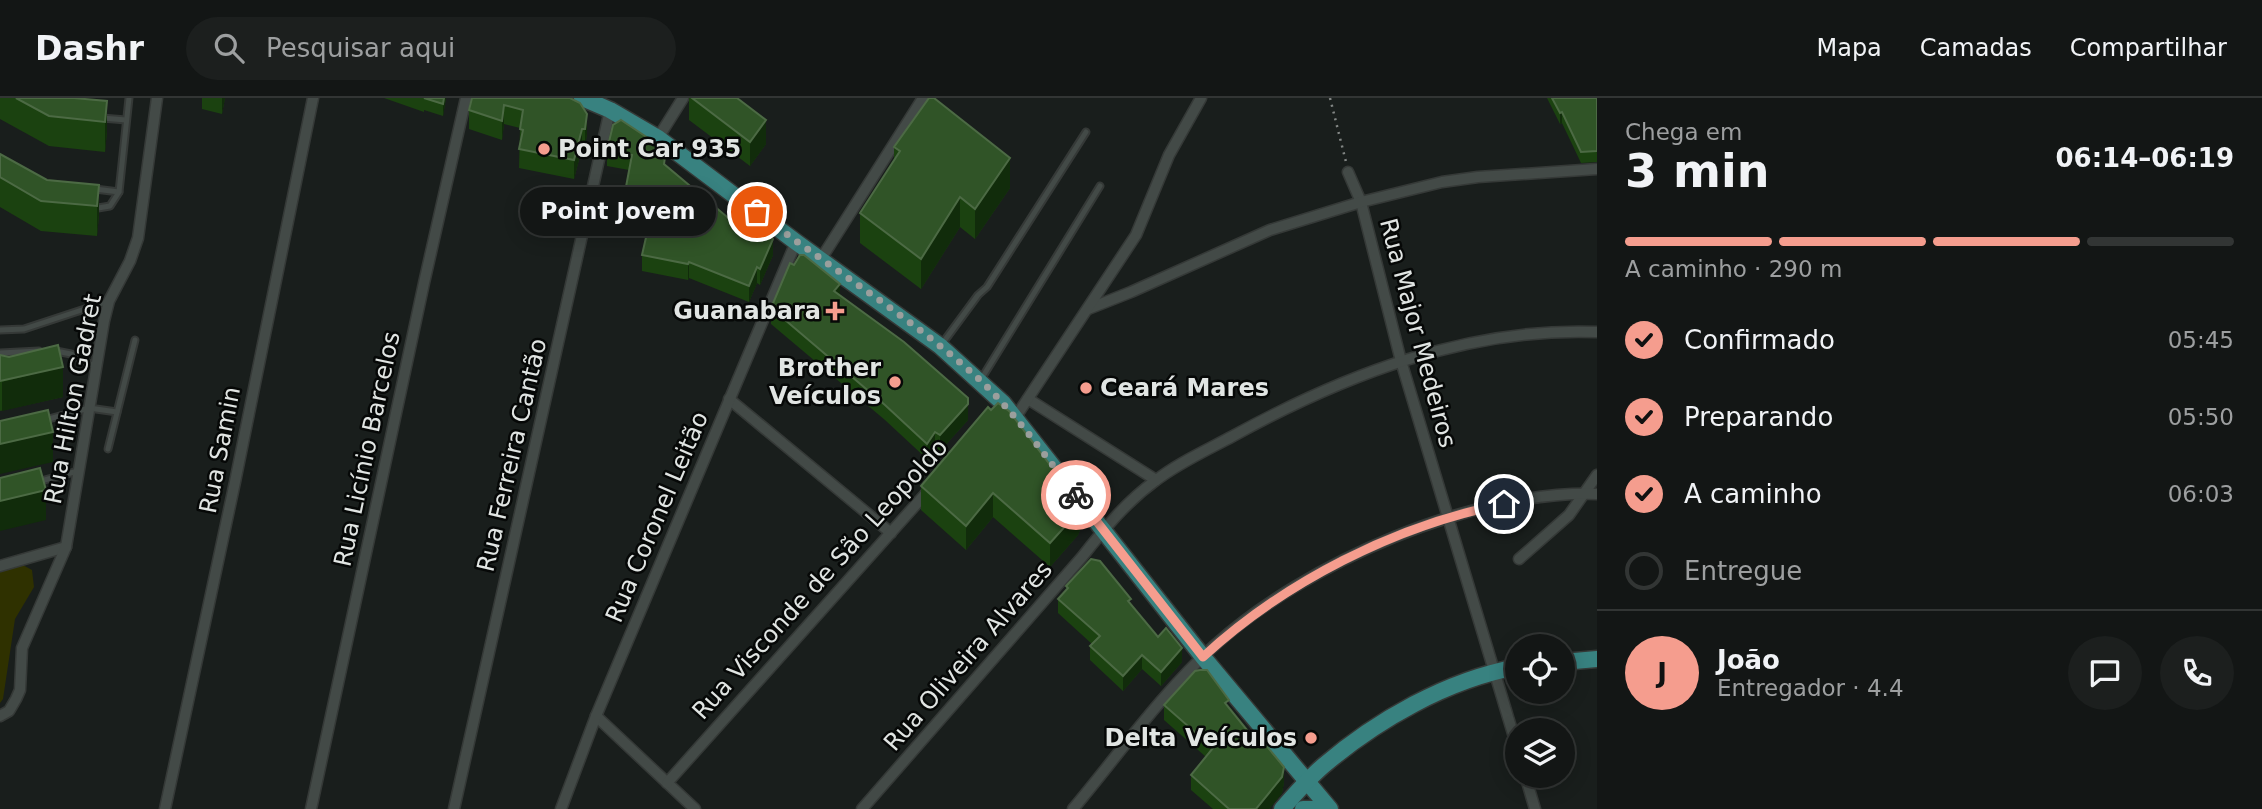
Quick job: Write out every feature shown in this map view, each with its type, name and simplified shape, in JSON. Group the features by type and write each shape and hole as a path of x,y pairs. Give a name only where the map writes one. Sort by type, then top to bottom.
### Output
{"main road":[{"path":"582,98 610,110 659,138 940,346 980,381 998,408 1015,418 1203,657 1328,809"},
{"path":"1575,661 1597,659"},
{"path":"1282,809 1306,782 1332,759 1391,718 1444,690 1505,670"},
{"path":"1282,809 1302,783 1285,764 1284,756"},
{"path":"1303,809 1328,809"}],"street":[{"name":"Rua Hilton Gadret","path":"0,716 9,711 20,690 22,648 66,547 109,301 130,261 138,238 158,98"},
{"name":"Rua Samin","path":"165,809 313,98"},
{"name":"Rua Licínio Barcelos","path":"311,809 466,98"},
{"path":"659,138 683,98"},
{"path":"821,259 923,98"},
{"path":"1015,418 1136,234 1169,155 1201,98"},
{"name":"Rua Ferreira Cantão","path":"454,809 610,110"},
{"path":"1088,309 1270,230 1361,202 1442,182 1597,169"},
{"name":"Rua Major Medeiros","path":"1348,172 1361,202 1401,361 1509,718"},
{"name":"Rua Coronel Leitão","path":"561,809 596,716 796,242"},
{"name":"Rua Oliveira Alvares","path":"862,809 1082,557 1103,529 1156,480 1285,408 1401,361 1468,343 1534,335 1597,332"},
{"path":"729,399 891,533"},
{"path":"1028,399 1156,480"},
{"path":"1519,559 1569,515 1597,475"},
{"name":"Rua Visconde de São Leopoldo","path":"667,783 934,483"},
{"path":"1073,809 1203,657 1253,614 1299,585 1370,548 1449,516 1524,501 1597,494"},
{"path":"0,566 66,547"},
{"path":"596,716 695,809"},
{"path":"1529,788 1535,809"}],"lane":[{"path":"82,208 95,210 110,206 119,192 129,98"},
{"path":"89,116 127,120"},
{"path":"940,346 987,287 1086,132"},
{"path":"980,381 1100,186"},
{"path":"84,187 119,192"},
{"path":"0,330 24,329 109,301"},
{"path":"108,449 135,340"},
{"path":"53,350 71,354 96,367"},
{"path":"0,353 43,351"},
{"path":"36,423 89,408 117,412"},
{"path":"28,484 79,471"}],"path":[{"path":"1330,98 1348,172"}],"shaded area":[{"path":"19,563 32,570 34,587 15,619 3,699 0,703 0,571"}],"building":[{"path":"16,98 107,101 105,122 49,116"},
{"path":"424,98 444,98 443,104"},
{"path":"472,98 570,98 580,103 587,114 585,129 582,129 574,160 519,149 523,110 504,105 502,121 469,110"},
{"path":"692,98 737,98 766,120 750,142"},
{"path":"929,98 934,98 1010,158 975,209 960,197 921,259 860,213 900,151 894,147"},
{"path":"1552,98 1597,98 1597,151 1581,152 1562,112 1560,113"},
{"path":"621,120 666,150 664,164 751,237 757,224 770,234 773,239 749,286 689,262 688,264 642,255 655,198 625,192 632,155 607,150 613,125"},
{"path":"0,154 47,180 99,185 97,206 41,201 0,177"},
{"path":"800,255 804,255 840,284 834,291 904,342 968,398 968,404 940,435 935,432 927,444 771,308 790,263 794,265"},
{"path":"58,345 63,367 0,381 0,355 9,357"},
{"path":"998,403 1009,411 1080,506 1078,512 1050,543 993,493 966,526 921,486 988,407 991,410"},
{"path":"48,410 53,432 0,444 0,421"},
{"path":"40,468 46,490 0,501 0,478"},
{"path":"1091,559 1100,561 1158,637 1166,628 1182,648 1161,672 1142,655 1123,676 1090,646 1100,636 1058,599 1068,588 1066,586"},
{"path":"1207,670 1229,700 1225,703 1251,735 1255,732 1284,767 1282,777 1256,809 1229,809 1191,775 1213,748 1164,705 1195,671"}],"way so far":[{"path":"757,212 940,346 980,381 1003,403 1076,495"}],"place":[{"name":"Point Car 935","path":"544,149"},
{"name":"Point Jovem","path":"757,212"},
{"name":"Guanabara","path":"835,311"},
{"name":"Brother Veículos","path":"895,382"},
{"name":"Ceará Mares","path":"1086,388"},
{"name":"Delta Veículos","path":"1311,738"}],"route":[{"path":"1076,495 1203,657 1253,614 1343,561 1449,516 1504,504"}]}
